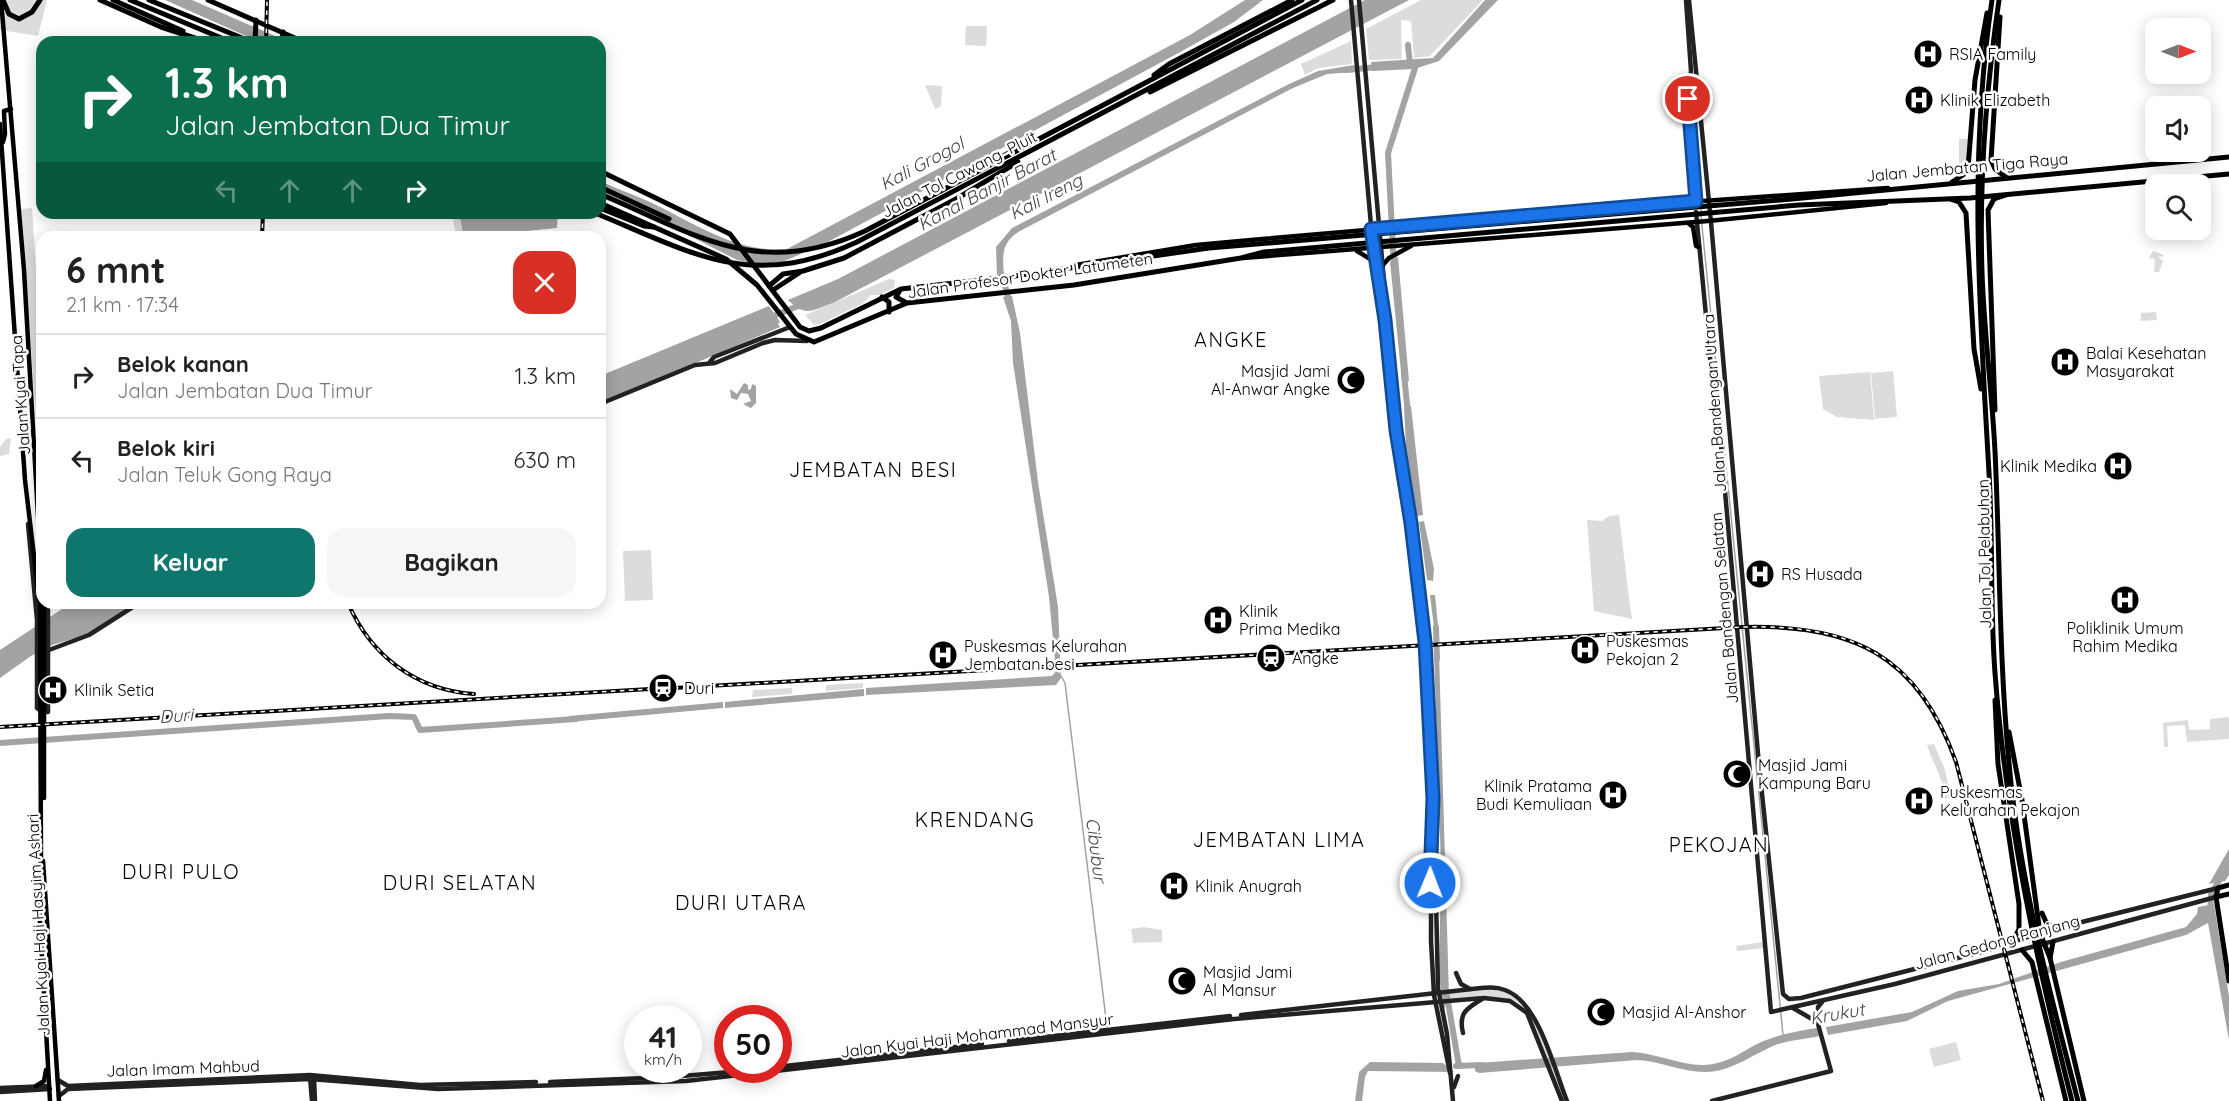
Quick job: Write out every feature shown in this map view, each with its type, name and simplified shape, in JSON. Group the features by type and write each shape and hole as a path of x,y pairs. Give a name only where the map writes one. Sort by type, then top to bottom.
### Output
{"highway":[{"path":"2,0 7,11 16,18 23,18 33,12 40,0"},
{"path":"100,0 161,27 191,36"},
{"path":"113,0 186,34"},
{"path":"149,0 240,36"},
{"path":"208,0 280,36"},
{"path":"1144,84 1169,64 1292,0"},
{"name":"Jalan Tol Cawang–Pluit","path":"606,197 726,245 756,252 788,254 819,249 865,231 1302,0"},
{"name":"Jalan Tol Cawang–Pluit","path":"606,217 722,262 758,267 792,265 821,258 857,242 1031,152 1317,0"},
{"path":"1113,109 1186,76 1333,0"},
{"path":"1953,182 1963,176 1968,168 1975,80 1991,0"},
{"name":"Jalan Tol Pelabuhan","path":"1991,0 1980,99 1976,204 1977,272 1996,684 2005,776 2024,896 2038,966 2072,1101"},
{"path":"2000,0 1999,59 1991,160 1995,169 2007,178"},
{"name":"Jalan Tol Pelabuhan","path":"2000,0 1987,105 1982,233 1986,343 1995,445 2000,647 2005,719 2015,813 2031,902 2078,1101"},
{"path":"131,1 217,36"},
{"path":"255,36 256,23"},
{"path":"769,286 783,274 803,271 844,258 1006,169 1031,152"},
{"name":"Jalan Jembatan Tiga Raya","path":"1891,189 2229,156"},
{"name":"Jalan Profesor Dokter Latumeten","path":"606,174 717,225 738,241 797,323 804,330 814,331 880,297 901,289 975,281 1185,251 1437,229 1791,203"},
{"name":"Jalan Jembatan Tiga Raya","path":"1886,203 1950,200 2229,174"},
{"path":"1241,258 1284,250 1791,203 1891,189"},
{"path":"606,190 651,210 679,227"},
{"path":"1995,445 1988,210 1994,199 2006,195"},
{"path":"1950,200 1959,202 1966,213 1974,349 1984,403"},
{"path":"1791,203 1886,203"},
{"path":"606,206 726,259 746,274 789,326 807,341"},
{"path":"606,210 644,226 654,227"},
{"name":"Jalan Profesor Dokter Latumeten","path":"807,341 821,341 907,303 1095,282 1241,258"},
{"path":"901,289 896,297 907,303"},
{"path":"880,297 886,298 890,304 889,312"},
{"path":"1996,684 1997,758 2019,904 2020,924 2013,941"},
{"path":"2005,719 2013,746 2038,903 2040,933 2050,959 2084,1101"},
{"name":"Jalan Gedong Panjang","path":"2217,888 2229,885"},
{"path":"2217,888 2214,898 2229,981"},
{"name":"Jalan Gedong Panjang","path":"2214,898 2229,894"},
{"path":"2038,903 2046,922 2055,929"},
{"path":"2019,904 2029,936 2032,963 2066,1101"},
{"path":"2050,959 2053,942"},
{"path":"2022,950 2032,963"}],"main road":[{"name":"Jalan Kyai Tapa","path":"2,0 36,486"},
{"path":"1359,0 1403,481"},
{"path":"1687,0 1697,85 1702,201"},
{"path":"1687,0 1691,85 1688,107 1702,201"},
{"path":"1351,1 1373,248 1385,320 1403,481 1425,642 1433,798 1439,998 1453,1101"},
{"path":"1691,85 1697,85"},
{"path":"2,144 5,134 4,111 11,109"},
{"name":"Jalan Kyai Tapa","path":"0,124 37,622 38,690"},
{"path":"1362,130 1370,129"},
{"name":"Jalan Jembatan Tiga Raya","path":"1392,227 1702,201 1891,189"},
{"name":"Jalan Bandengan Utara","path":"1702,201 1709,221 1717,287 1729,445 1759,765 1786,998"},
{"name":"Jalan Bandengan Selatan","path":"1702,201 1699,247 1707,288 1771,1012"},
{"name":"Jalan Jembatan Tiga Raya","path":"1417,244 1688,223 1877,206 1886,203"},
{"path":"1688,223 1693,227 1696,246 1699,247"},
{"name":"Jalan Profesor Dokter Latumeten","path":"1007,276 1196,245 1392,227"},
{"path":"1351,231 1359,239 1351,250 1367,254 1375,262"},
{"path":"1382,266 1389,258 1417,244"},
{"name":"Jalan Profesor Dokter Latumeten","path":"1241,258 1417,244"},
{"path":"1707,288 1717,287"},
{"path":"710,362 714,357 789,326"},
{"path":"606,402 695,365 716,363 775,340 807,341"},
{"name":"Jalan Kyai Haji Hasyim Ashari","path":"28,515 36,532"},
{"name":"Jalan Kyai Haji Hasyim Ashari","path":"40,609 42,860 59,1098"},
{"name":"Jalan Kyai Haji Hasyim Ashari","path":"44,609 42,860 38,887 50,1101"},
{"path":"49,609 50,614 49,690 48,712 38,710 38,690 43,693 49,690"},
{"path":"49,648 89,635 130,609"},
{"path":"37,697 43,694 48,697"},
{"name":"Jalan Gedong Panjang","path":"1786,998 1802,998 1925,967 2040,933 2217,888"},
{"path":"2196,903 2198,893"},
{"name":"Jalan Gedong Panjang","path":"1771,1012 1822,1002 2214,898"},
{"path":"2141,906 2143,917"},
{"path":"1925,967 1926,975"},
{"path":"1457,976 1463,986 1472,989"},
{"path":"1439,998 1452,992 1472,989 1501,989 1526,1004 1536,1021 1567,1101"},
{"path":"1439,998 1454,1001 1484,998 1510,1001 1527,1013 1562,1101"},
{"name":"Jalan Kyai Haji Mohammad Mansyur","path":"792,1067 1101,1031 1439,998"},
{"path":"1463,1033 1462,1015 1466,1009 1484,998"},
{"path":"1712,1101 1831,1071 1819,1025 1818,1007 1822,1002"},
{"path":"1791,1007 1809,1015 1819,1025"},
{"path":"36,1086 44,1081 47,1055"},
{"name":"Jalan Kyai Haji Mohammad Mansyur","path":"792,1066 809,1065"},
{"name":"Jalan Kyai Haji Mohammad Mansyur","path":"312,1077 393,1085 466,1086 670,1079 714,1074"},
{"path":"1453,1092 1458,1076"},
{"path":"312,1077 314,1101"},
{"name":"Jalan Imam Mahbud","path":"58,1080 68,1086 312,1077"},
{"name":"Jalan Imam Mahbud","path":"59,1098 66,1090 77,1089 312,1077"},
{"path":"0,1090 36,1086 50,1087"},
{"path":"0,1090 50,1087"}],"shaded area":[{"path":"1,0 47,0 38,36 0,30"},
{"path":"165,0 192,0 275,36 246,36"},
{"path":"1245,0 1263,0 1234,22 1182,51 826,243 771,267 737,260 645,213 606,199 606,184 734,242 751,247 787,249 1190,35"},
{"path":"1365,0 1409,0 833,303 804,311 788,300 838,279"},
{"path":"1421,0 1483,0 1430,56 1414,58 1411,21 1401,20 1402,59 1369,60 1366,29"},
{"path":"1485,0 1498,0 1439,61 1414,69 1372,71 1371,62 1433,58"},
{"path":"966,26 987,26 986,46 965,45"},
{"path":"1351,41 1352,64 1318,68 1305,75 1301,64"},
{"path":"1354,65 1355,72 1327,74 1293,88 1020,231 1006,244 1003,255 1004,274 997,275 996,247 1012,228 1287,85 1318,71"},
{"path":"925,85 942,86 941,106 935,109"},
{"path":"1959,139 1968,139 1966,165 1959,172"},
{"path":"32,208 36,269 36,417 21,209"},
{"path":"453,219 462,219 463,231 455,231"},
{"path":"460,219 558,219 557,228 526,231 463,231"},
{"path":"2153,251 2164,255 2163,257 2158,256 2163,261 2159,272 2154,272 2155,259 2149,258"},
{"path":"1398,257 1409,381 1402,382 1390,262"},
{"path":"889,279 895,280 894,288 879,295 871,295 862,304 820,324 814,325 805,315"},
{"path":"1012,296 1020,333 1038,482 1058,607 1061,678 1056,685 866,695 866,688 1052,676 1056,671 1049,597 1013,363 1011,321 1003,297"},
{"path":"769,306 780,322 778,324 780,327 606,401 606,374"},
{"path":"2156,312 2157,320 2141,321 2141,313"},
{"path":"1893,371 1897,417 1875,419 1871,373"},
{"path":"1870,372 1874,420 1837,417 1823,409 1819,376"},
{"path":"744,383 748,385 748,390 751,389 752,384 756,386 756,403 751,408 743,404 751,401 748,394 741,393 737,400 731,398 730,389 737,394"},
{"path":"1411,406 1423,515 1417,516 1406,446 1404,407"},
{"path":"11,438 9,454 0,456 0,447 6,439"},
{"path":"1619,515 1632,619 1594,611 1587,520 1602,521 1609,516"},
{"path":"1424,521 1434,569 1433,581 1427,580 1419,522"},
{"path":"651,550 653,600 625,601 623,551"},
{"path":"1430,595 1435,595 1439,635 1435,636"},
{"path":"62,609 127,609 86,635 52,645 31,656 0,678 0,650"},
{"path":"1434,653 1439,653 1449,996 1444,1010 1439,974 1441,866"},
{"path":"863,683 863,688 826,691 826,685"},
{"path":"792,688 792,694 752,697 753,690"},
{"path":"864,689 864,696 725,708 725,702"},
{"path":"723,702 723,708 569,722 569,716"},
{"path":"2229,717 2229,739 2187,742 2185,725 2167,726 2168,747 2164,747 2163,723 2188,720 2189,730 2210,729 2210,719"},
{"path":"1934,744 1945,770 1951,797 1945,799 1927,745"},
{"path":"2229,849 2229,875 2225,881 2209,884"},
{"path":"2214,904 2229,996 2229,1040 2208,923 2186,935 1948,1001 1907,1021 1828,1035 1826,1027 1912,1012 1958,991 1999,984 2061,962 2186,927 2197,914 2198,907"},
{"path":"1143,927 1162,930 1162,942 1133,943 1131,929"},
{"path":"1763,942 1764,948 1737,951 1736,946"},
{"path":"1492,988 1508,991 1531,1012 1567,1101 1562,1101 1527,1013 1503,999 1440,1001 1442,993"},
{"path":"1817,1028 1820,1036 1778,1044 1734,1066 1715,1071 1696,1072 1637,1060 1479,1073 1475,1071 1475,1064 1478,1063 1632,1052 1683,1063 1713,1064 1773,1038"},
{"path":"1956,1042 1961,1060 1934,1067 1929,1049"},
{"path":"1370,1062 1443,1063 1454,1072 1368,1071 1362,1101 1355,1101 1359,1072"}],"waterway":[{"path":"1408,45 1410,65"},
{"path":"1394,268 1388,153 1416,65"},
{"name":"Kali Ireng","path":"1346,70 1378,67"},
{"path":"1694,105 1701,212"},
{"path":"1701,216 1783,1035"},
{"name":"Kali Ireng","path":"1002,275 1008,297"},
{"name":"Kanal Banjir Barat","path":"776,315 803,304"},
{"path":"1404,374 1408,414"},
{"path":"1436,627 1437,659"},
{"name":"Cibubur","path":"1061,676 1065,683 1107,1027"},
{"name":"Duri","path":"0,743 389,716 414,717 420,730 576,719"},
{"path":"2210,913 2211,895 2221,877"},
{"path":"1447,996 1459,1066"},
{"name":"Krukut","path":"1456,1066 1482,1065"}],"railway":[{"path":"266,36 267,0"},
{"path":"262,231 263,219"},
{"path":"351,609 369,639 398,667 433,686 474,694"},
{"path":"674,688 1743,627 1817,632 1848,640 1876,653 1901,671 1922,695 1940,725 1956,762 2043,1101"},
{"path":"0,727 650,689"}],"place":[{"name":"RSIA Family","path":"1928,54"},
{"name":"Klinik Elizabeth","path":"1919,100"},
{"name":"Balai Kesehatan Masyarakat","path":"2065,362"},
{"name":"Masjid Jami Al-Anwar Angke","path":"1351,380"},
{"name":"Klinik Medika","path":"2118,466"},
{"name":"RS Husada","path":"1760,574"},
{"name":"Poliklinik Umum Rahim Medika","path":"2125,600"},
{"name":"Klinik Prima Medika","path":"1218,620"},
{"name":"Puskesmas Pekojan 2","path":"1585,650"},
{"name":"Puskesmas Kelurahan Jembatan besi","path":"943,655"},
{"name":"Angke","path":"1271,658"},
{"name":"Duri","path":"663,688"},
{"name":"Klinik Setia","path":"53,690"},
{"name":"Masjid Jami Kampung Baru","path":"1737,774"},
{"name":"Klinik Pratama Budi Kemuliaan","path":"1613,795"},
{"name":"Puskesmas Kelurahan Pekajon","path":"1919,801"},
{"name":"Klinik Anugrah","path":"1174,886"},
{"name":"Masjid Jami Al Mansur","path":"1182,981"},
{"name":"Masjid Al-Anshor","path":"1601,1012"}],"district":[{"name":"ANGKE","path":"1231,340"},
{"name":"JEMBATAN BESI","path":"873,470"},
{"name":"KRENDANG","path":"975,820"},
{"name":"JEMBATAN LIMA","path":"1279,840"},
{"name":"PEKOJAN","path":"1719,845"},
{"name":"DURI PULO","path":"181,872"},
{"name":"DURI SELATAN","path":"460,883"},
{"name":"DURI UTARA","path":"741,903"}],"route":[{"path":"1430,883 1430,812 1433,798 1425,642 1411,523 1402,483 1385,320 1371,229 1696,201 1688,99"}],"water label":[{"name":"Kali Grogol","path":"922,164"}]}
